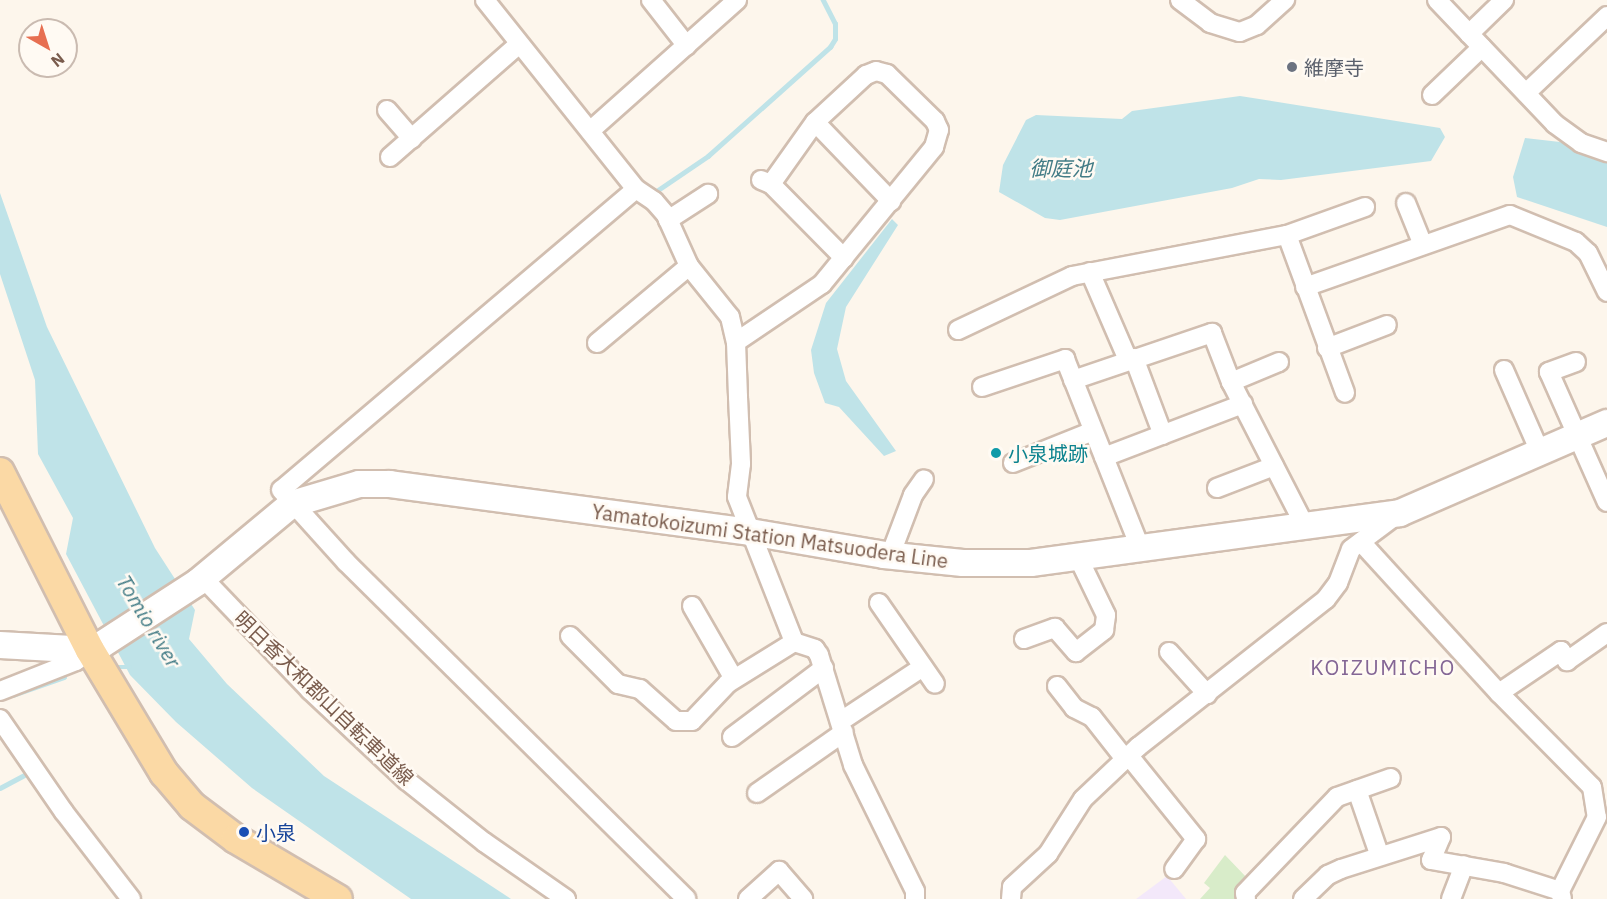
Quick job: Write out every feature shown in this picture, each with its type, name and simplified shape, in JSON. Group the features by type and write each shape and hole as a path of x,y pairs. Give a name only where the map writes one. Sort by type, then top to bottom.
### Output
{"main road":[{"name":"Yamatokoizumi Station Matsuodera Line","path":"96,648 200,580 292,504 359,484 390,484 750,532 890,556 963,563 1078,557 1141,550 1400,513 1607,423"},
{"path":"1,477 96,648 141,740 192,806 236,839 338,899"},
{"path":"0,645 96,648"}],"street":[{"path":"485,0 636,189 654,201 668,220 689,266 730,317 736,342 741,464 737,497 794,642 815,649 824,668 853,765 915,891 915,899"},
{"path":"651,0 687,46"},
{"path":"590,131 736,0"},
{"path":"1180,0 1210,23 1240,32 1257,25 1285,0"},
{"path":"1437,0 1564,130 1581,143 1605,148"},
{"path":"1469,34 1504,0"},
{"path":"1526,93 1607,16"},
{"path":"390,157 519,44"},
{"path":"1432,95 1482,47"},
{"path":"736,342 822,284 844,258 891,201 934,147 939,130 935,121 887,74 876,71 866,75 814,122 766,182 844,258"},
{"path":"387,110 412,139"},
{"path":"814,122 891,201"},
{"path":"636,189 281,490 346,562 686,899"},
{"path":"668,220 708,194"},
{"path":"1406,203 1423,245"},
{"path":"958,330 1045,286 1090,272 1287,235 1365,207"},
{"path":"1305,287 1510,215 1576,242 1588,253 1607,292"},
{"path":"1287,235 1345,393"},
{"path":"597,343 689,266"},
{"path":"1090,272 1131,359 1163,435"},
{"path":"1327,348 1387,325"},
{"path":"1073,380 1212,333 1231,382 1306,528"},
{"path":"982,387 1065,359 1141,550"},
{"path":"1231,382 1279,362"},
{"path":"1576,362 1549,372 1607,502"},
{"path":"1504,369 1540,452"},
{"path":"1104,457 1243,404"},
{"path":"1012,463 1093,431"},
{"path":"1217,488 1274,466"},
{"path":"890,556 913,495 924,479"},
{"path":"1011,899 1012,887 1048,854 1083,799 1127,757 1334,591 1346,556 1400,513"},
{"path":"1303,899 1328,875 1379,854 1441,837 1431,861 1464,865 1530,881 1562,895 1597,817 1598,802 1586,777 1499,693 1361,542"},
{"path":"1024,639 1055,628 1076,651 1104,630 1106,615 1078,557"},
{"name":"明日香大和郡山自転車道線","path":"200,580 310,690 406,780 484,842 566,899"},
{"path":"879,603 935,684"},
{"path":"692,606 734,679"},
{"path":"1499,693 1561,651 1567,661 1607,633"},
{"path":"570,636 618,684 640,689 676,721 692,721 734,679 794,642"},
{"path":"0,691 76,661 96,648"},
{"path":"1169,652 1207,694"},
{"path":"757,793 923,667"},
{"path":"732,737 824,668"},
{"path":"1057,686 1074,708 1092,717 1196,839 1174,868"},
{"path":"0,719 64,812 130,899"},
{"path":"1246,899 1245,893 1337,797 1390,778"},
{"path":"1357,790 1379,854"},
{"path":"1451,899 1464,865"},
{"path":"747,899 779,871 803,899"},
{"path":"1525,899 1530,881"}],"shaded area":[{"path":"1167,876 1186,899 1136,899"}],"green space":[{"path":"1225,855 1248,879 1236,890 1237,899 1200,899 1210,888 1204,883"}],"water":[{"name":"御庭池","path":"1240,96 1440,128 1445,137 1431,161 1281,180 1259,179 1232,188 1060,220 1045,218 999,192 1003,165 1026,120 1036,115 1122,119 1132,111"},
{"path":"1525,138 1560,142 1607,163 1607,227 1517,197 1513,177"},
{"name":"Tomio river","path":"0,193 47,327 155,548 195,610 189,639 227,684 324,776 511,899 411,899 252,788 176,722 130,675 66,554 73,518 38,454 35,380 0,274"},
{"path":"892,219 898,225 846,307 837,349 846,381 896,451 884,456 839,407 825,403 814,373 811,350 826,303"}],"waterway":[{"path":"655,192 708,156 830,47 835,39 835,24 823,0"},
{"path":"117,667 130,667"},
{"path":"13,695 64,677"},
{"path":"0,788 30,772"}],"place":[{"name":"維摩寺","path":"1292,67"},
{"name":"小泉城跡","path":"996,453"},
{"name":"小泉","path":"244,832"}],"district":[{"name":"KOIZUMICHO","path":"1383,667"}]}
